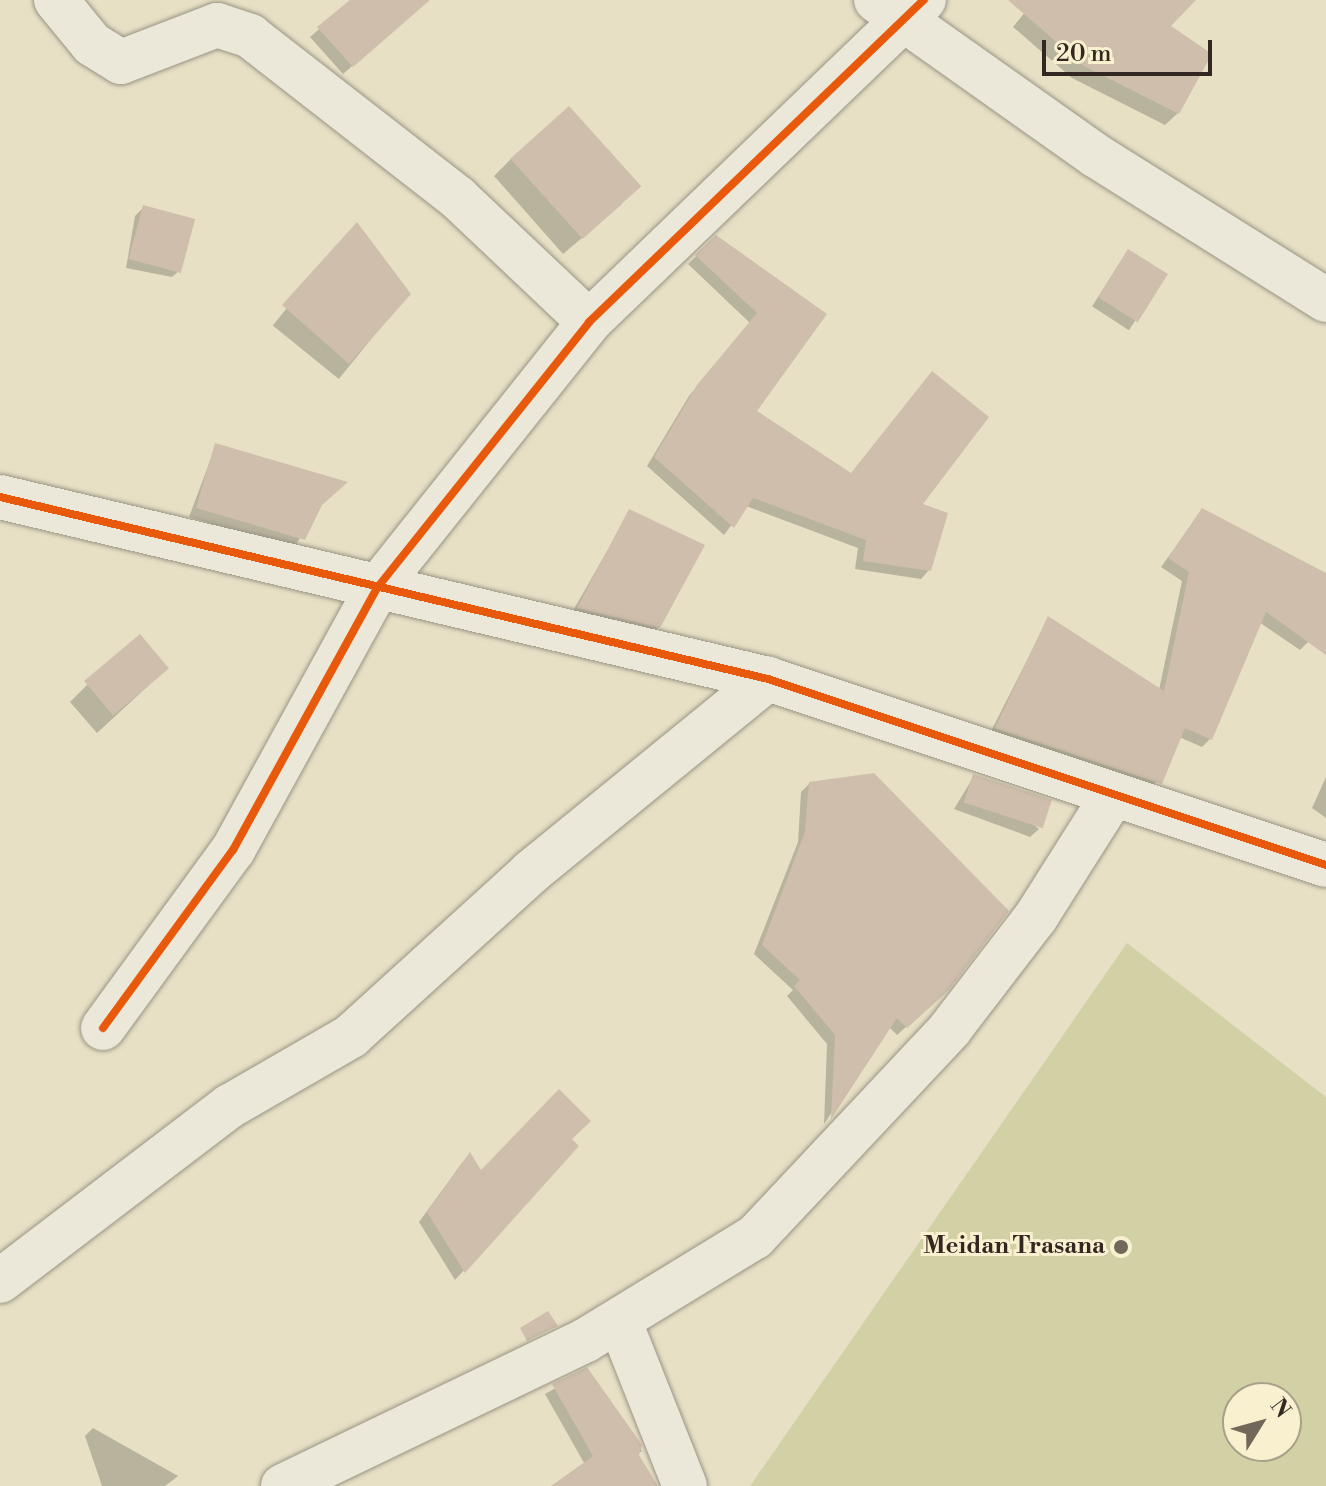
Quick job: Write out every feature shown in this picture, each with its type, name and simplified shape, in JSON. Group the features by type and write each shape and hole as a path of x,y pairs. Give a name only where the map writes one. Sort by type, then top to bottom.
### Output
{"street":[{"path":"56,0 92,44 121,62 217,25 250,36 458,198 589,322"},
{"path":"103,1028 233,850 377,588 589,322 900,7 1326,300"},
{"path":"0,497 768,679 1326,865"},
{"path":"0,1281 217,1115 351,1036 542,863 768,679"},
{"path":"283,1486 620,1322 755,1237 858,1135 1036,917 1113,795"},
{"path":"620,1322 685,1486"}],"green space":[{"name":"Meidan Trasana","path":"1127,943 1326,1097 1326,1486 750,1486"}],"building":[{"path":"350,0 430,0 353,67 317,27"},
{"path":"1008,0 1196,0 1171,26 1212,54 1179,114 1084,66"},
{"path":"569,106 641,186 583,239 510,159"},
{"path":"143,205 195,219 181,273 129,259"},
{"path":"357,222 411,294 349,364 282,305"},
{"path":"716,235 827,314 757,411 851,473 932,371 989,417 923,504 948,513 931,571 863,561 866,540 753,498 734,528 654,457 697,385 757,313 695,255"},
{"path":"1128,249 1168,274 1138,322 1098,297"},
{"path":"215,443 348,482 322,505 305,540 196,508"},
{"path":"1202,508 1326,573 1326,655 1266,612 1212,740 1185,728 1162,784 995,728 1048,616 1164,691 1189,572 1168,558"},
{"path":"629,509 705,545 660,628 577,608"},
{"path":"140,634 169,668 113,715 84,681"},
{"path":"874,773 1009,911 948,991 907,1028 897,1018 831,1119 835,1035 794,986 800,980 762,945 805,832 809,782"},
{"path":"973,774 1052,800 1043,828 964,803"},
{"path":"559,1089 591,1121 572,1139 579,1146 465,1273 427,1212 470,1152 481,1170"},
{"path":"548,1311 558,1326 527,1341 520,1328"},
{"path":"587,1367 642,1445 639,1455 658,1486 551,1486 593,1456 552,1384"}],"cycle path":[{"path":"103,1028 233,850 377,588 589,322 924,0"},
{"path":"0,497 768,679 1326,865"}],"place":[{"name":"Meidan Trasana","path":"1121,1247"}]}
